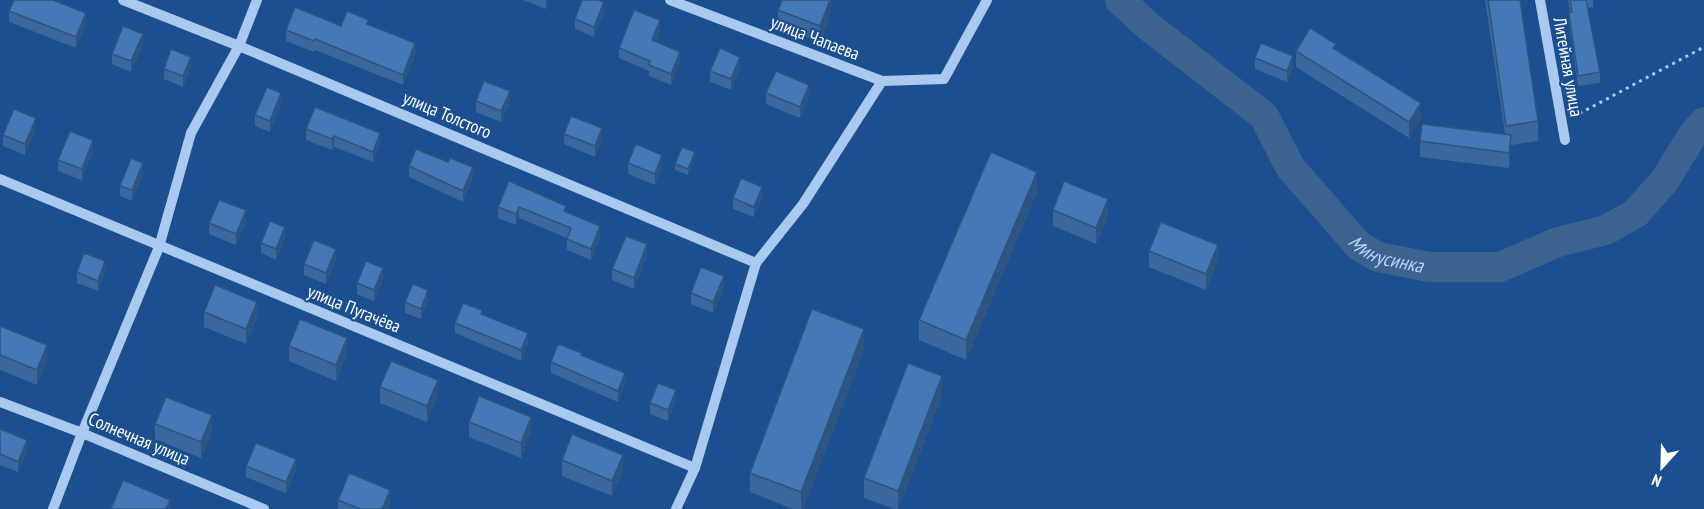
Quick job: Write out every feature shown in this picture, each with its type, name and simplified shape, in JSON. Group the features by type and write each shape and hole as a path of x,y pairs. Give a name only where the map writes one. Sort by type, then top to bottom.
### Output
{"street":[{"name":"улица Толстого","path":"123,0 239,46 756,263"},
{"path":"53,509 159,246 191,133 239,46 257,0"},
{"name":"улица Чапаева","path":"670,0 882,81"},
{"path":"676,509 696,468 756,263 802,204 882,81 944,79 987,0"},
{"name":"Литейная улица","path":"1540,0 1565,140"},
{"name":"улица Пугачёва","path":"0,179 696,468"},
{"name":"Солнечная улица","path":"0,402 82,433 264,509"}],"path":[{"path":"1561,124 1704,47"}],"building":[{"path":"14,0 53,0 86,13 76,37 9,11"},
{"path":"582,0 604,2 594,27 575,19"},
{"path":"782,0 830,0 820,26 778,10"},
{"path":"1488,0 1520,0 1538,121 1506,126"},
{"path":"1570,0 1586,0 1600,72 1578,76 1569,13 1572,12"},
{"path":"295,7 341,26 347,11 369,20 367,24 415,43 403,75 315,39 314,41 286,30"},
{"path":"634,10 660,20 652,40 680,52 671,74 649,65 650,61 619,48"},
{"path":"123,26 143,34 131,61 112,54"},
{"path":"1310,28 1336,44 1333,48 1421,103 1409,122 1296,51"},
{"path":"1261,43 1293,56 1287,71 1255,58"},
{"path":"720,48 740,57 731,79 710,71"},
{"path":"171,49 191,57 183,76 164,69"},
{"path":"776,71 809,85 800,107 766,93"},
{"path":"484,81 510,91 501,111 476,101"},
{"path":"267,87 281,93 270,121 255,115"},
{"path":"315,107 380,133 373,152 334,136 332,139 306,129"},
{"path":"14,109 36,118 25,144 3,135"},
{"path":"571,116 602,128 595,146 564,134"},
{"path":"1422,124 1511,135 1509,153 1420,141"},
{"path":"70,131 93,140 82,169 58,160"},
{"path":"636,144 662,155 655,174 628,163"},
{"path":"682,147 695,152 688,169 675,164"},
{"path":"416,149 448,162 450,158 473,167 463,191 409,166"},
{"path":"991,152 1037,172 966,340 919,320"},
{"path":"131,158 143,163 132,190 120,186"},
{"path":"741,178 762,187 754,207 733,198"},
{"path":"509,181 566,206 564,211 600,226 591,249 567,239 571,228 519,207 516,214 498,207"},
{"path":"1064,181 1108,199 1096,228 1053,210"},
{"path":"219,200 246,210 236,234 209,223"},
{"path":"270,221 285,227 276,249 261,243"},
{"path":"1161,222 1218,245 1206,274 1149,251"},
{"path":"626,236 647,244 634,278 612,269"},
{"path":"314,240 336,249 326,273 304,264"},
{"path":"84,253 105,261 98,281 77,272"},
{"path":"366,261 383,268 374,290 357,283"},
{"path":"701,267 724,276 713,302 691,293"},
{"path":"413,284 428,290 421,309 405,302"},
{"path":"215,285 257,302 246,329 204,312"},
{"path":"463,303 482,310 481,314 528,333 521,350 455,323"},
{"path":"812,309 864,329 801,492 750,473"},
{"path":"300,319 347,338 336,365 289,346"},
{"path":"0,326 47,345 37,370 0,355"},
{"path":"558,344 625,373 618,391 551,362"},
{"path":"391,361 438,380 427,406 380,387"},
{"path":"908,363 942,376 898,491 864,478"},
{"path":"658,383 676,390 668,410 650,403"},
{"path":"479,396 531,417 521,443 469,422"},
{"path":"166,397 212,415 201,442 155,424"},
{"path":"0,429 27,440 18,462 0,454"},
{"path":"572,434 623,455 612,481 562,460"},
{"path":"256,443 296,459 286,482 246,466"},
{"path":"349,473 390,490 382,509 360,509 338,500"},
{"path":"123,480 170,500 166,509 111,509"}],"waterway":[{"name":"Минусинка","path":"1120,0 1148,26 1264,116 1290,167 1359,246 1378,257 1429,267 1500,267 1558,242 1606,230 1636,213 1665,180 1692,136 1704,122"}]}
